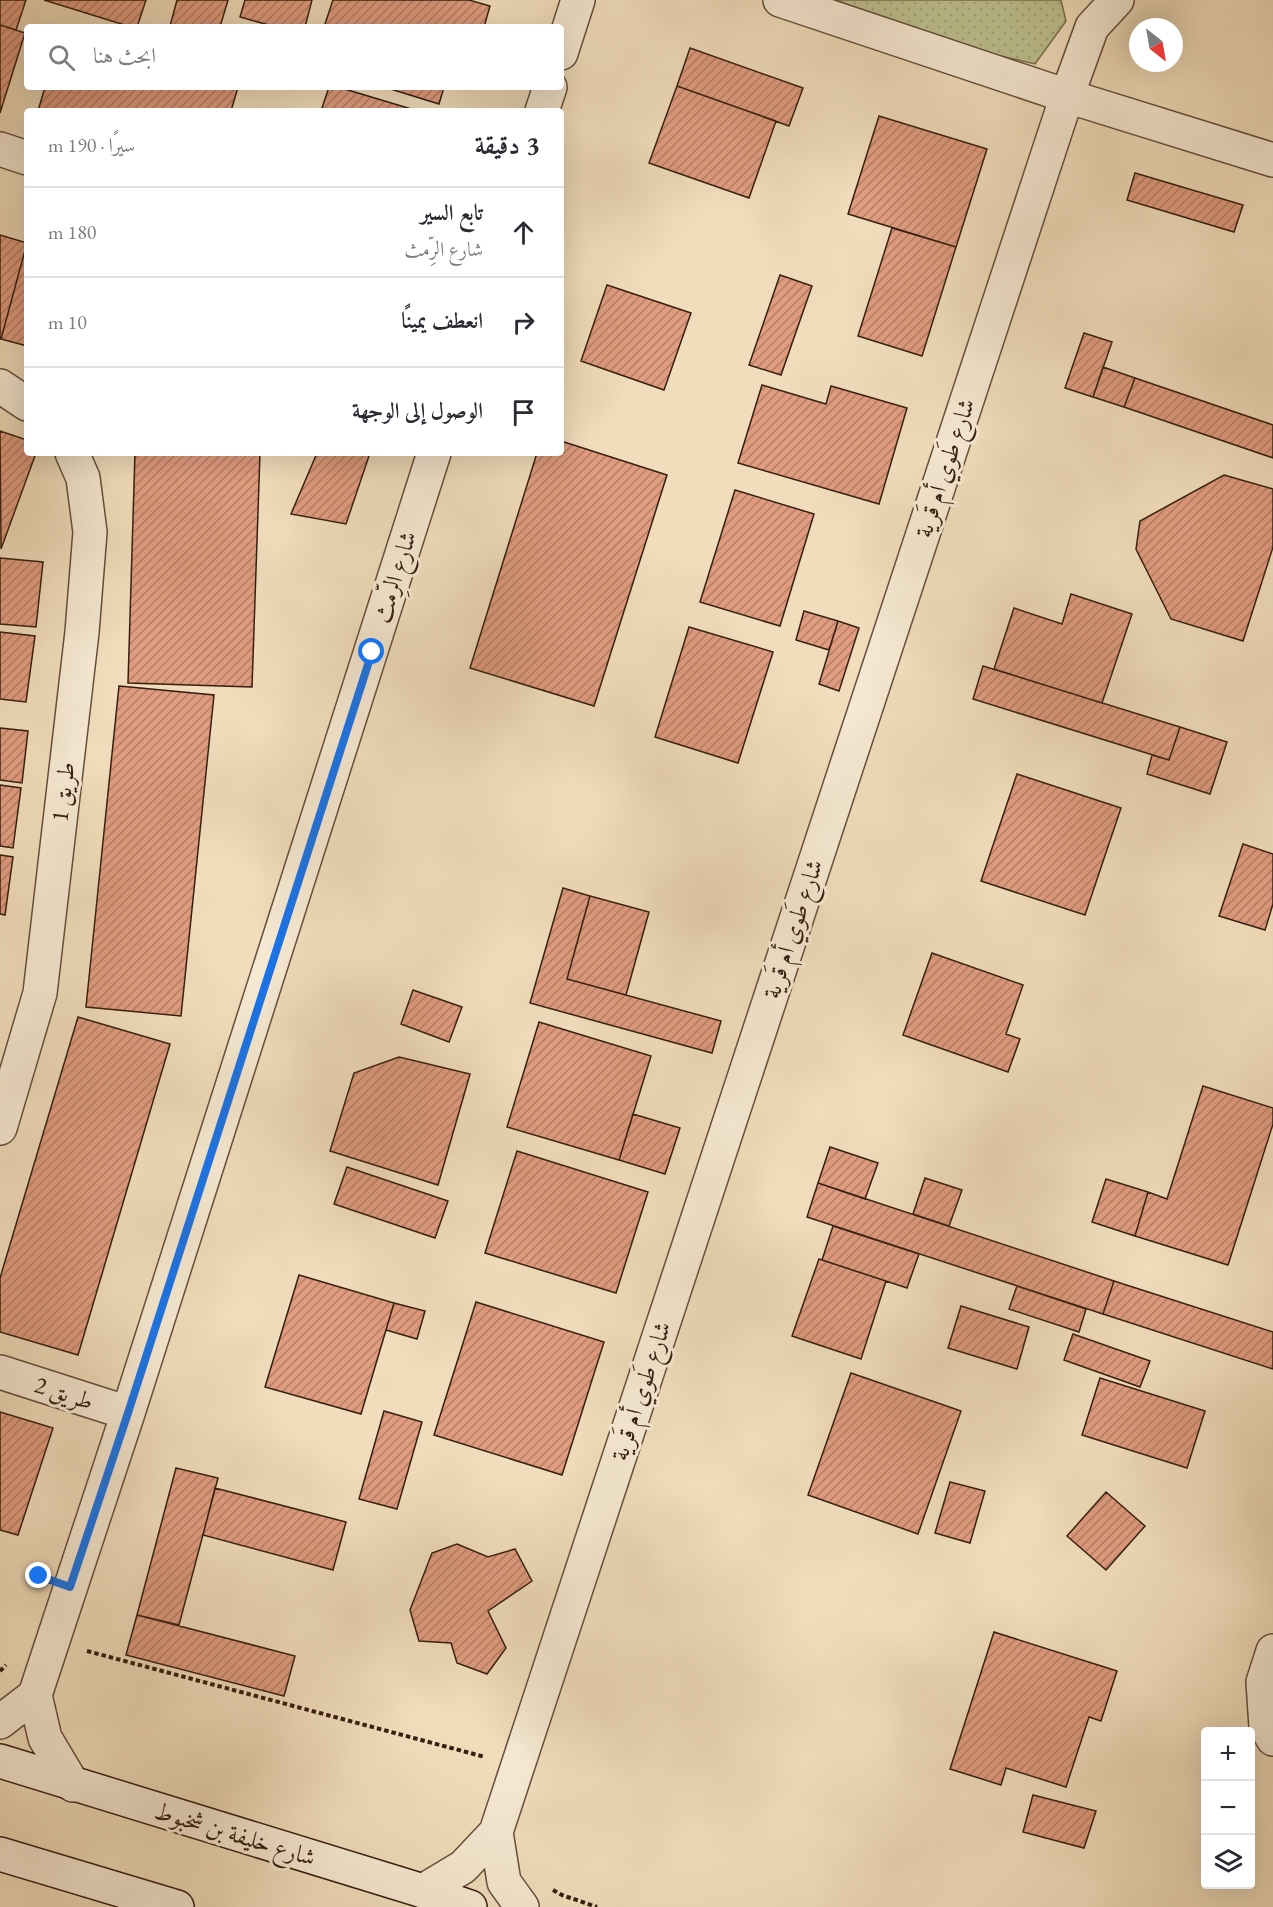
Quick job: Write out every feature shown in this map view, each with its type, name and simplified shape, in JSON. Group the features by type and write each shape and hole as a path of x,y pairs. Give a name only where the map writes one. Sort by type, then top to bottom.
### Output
{"street":[{"path":"564,44 578,0"},
{"path":"780,0 1067,96 1273,160"},
{"name":"شارع طَوي أم قَرية","path":"423,1891 463,1867 496,1832 1067,96 1087,14 1117,0"},
{"path":"544,108 549,90"},
{"path":"0,149 24,157"},
{"path":"0,386 24,402"},
{"name":"طريق 1","path":"0,1128 40,993 82,632 90,532 83,478 73,456"},
{"name":"شارع الرِّمث","path":"35,1695 128,1413 433,456"},
{"name":"طريق 2","path":"0,1372 128,1413"},
{"path":"1273,1651 1263,1682 1266,1727 1273,1739"},
{"path":"0,1722 35,1695 45,1738 73,1785"},
{"name":"شارع خليفة بن شخبوط","path":"0,1761 470,1907"},
{"name":"شارع طَوي أم قَرية","path":"496,1832 504,1882 522,1907"},
{"path":"0,1854 177,1907"}],"path":[{"path":"82,1650 518,1765"},
{"path":"0,1671 13,1658"}],"green space":[{"path":"835,0 1061,0 1066,21 1035,64 979,51"}],"building":[{"path":"0,0 26,0 16,30 0,25"},
{"path":"44,0 146,0 138,24 121,24"},
{"path":"177,0 228,0 221,24 171,24"},
{"path":"245,0 312,0 306,24 265,24 240,17"},
{"path":"333,0 469,0 490,6 485,24 325,24"},
{"path":"0,25 24,33 24,36 0,113"},
{"path":"690,48 803,88 789,126 677,86"},
{"path":"677,86 776,121 749,198 649,163"},
{"path":"44,90 237,90 232,108 39,108"},
{"path":"328,90 348,90 408,108 322,108"},
{"path":"394,90 443,90 439,104"},
{"path":"879,116 987,149 956,247 848,214"},
{"path":"1135,173 1243,205 1234,232 1127,200"},
{"path":"892,228 956,247 922,356 858,336"},
{"path":"0,235 24,242 24,254 0,339"},
{"path":"24,254 24,345 1,339"},
{"path":"780,275 812,286 781,375 749,365"},
{"path":"607,285 691,313 664,390 581,361"},
{"path":"1084,333 1112,342 1093,397 1065,388"},
{"path":"1103,367 1135,378 1124,407 1093,397"},
{"path":"1135,378 1273,425 1273,458 1124,407"},
{"path":"762,385 826,404 831,386 907,408 879,504 738,463"},
{"path":"0,431 24,439 24,456 35,456 1,549"},
{"path":"564,442 667,475 594,706 470,668 536,456 564,456"},
{"path":"135,456 260,456 252,687 128,683"},
{"path":"316,456 369,456 346,524 291,514"},
{"path":"1224,475 1273,489 1273,547 1243,641 1171,619 1136,549 1140,521"},
{"path":"735,490 814,514 780,626 700,602"},
{"path":"0,558 43,562 36,627 0,624"},
{"path":"1071,594 1132,614 1102,703 994,669 1014,608 1062,624"},
{"path":"804,611 838,621 829,650 796,640"},
{"path":"838,621 859,628 839,691 819,684"},
{"path":"689,627 773,652 738,763 655,737"},
{"path":"0,632 35,636 26,702 0,699"},
{"path":"983,666 1180,727 1169,760 973,699"},
{"path":"119,686 214,695 181,1016 86,1007"},
{"path":"1180,727 1227,742 1210,794 1147,774 1152,755 1169,760"},
{"path":"0,728 28,731 22,783 0,780"},
{"path":"1017,774 1121,808 1085,915 981,881"},
{"path":"0,785 21,788 13,848 0,846"},
{"path":"1243,844 1273,854 1273,904 1265,930 1219,916"},
{"path":"0,855 13,857 5,915 0,914"},
{"path":"563,888 590,896 567,979 721,1021 712,1053 530,1003"},
{"path":"590,896 649,912 626,995 567,979"},
{"path":"932,953 1023,985 1006,1034 1020,1039 1008,1072 903,1035"},
{"path":"413,990 462,1007 449,1042 401,1024"},
{"path":"78,1017 170,1044 78,1355 0,1332 0,1278"},
{"path":"539,1022 651,1056 619,1160 507,1127"},
{"path":"399,1057 470,1074 438,1185 330,1151 354,1073"},
{"path":"1203,1086 1273,1108 1273,1124 1228,1265 1135,1236 1148,1192 1167,1199"},
{"path":"633,1114 680,1128 665,1174 619,1160"},
{"path":"830,1147 878,1163 865,1199 818,1183"},
{"path":"517,1151 648,1192 616,1293 485,1253"},
{"path":"347,1167 448,1201 435,1238 334,1204"},
{"path":"925,1178 962,1190 949,1226 913,1214"},
{"path":"1106,1179 1148,1192 1135,1236 1092,1222"},
{"path":"818,1183 1114,1281 1103,1314 807,1217"},
{"path":"833,1226 919,1254 907,1288 822,1260"},
{"path":"819,1259 886,1281 861,1359 792,1336"},
{"path":"299,1275 394,1303 361,1414 265,1387"},
{"path":"1114,1281 1273,1332 1273,1369 1103,1314"},
{"path":"1017,1286 1086,1309 1079,1332 1009,1309"},
{"path":"476,1302 604,1342 562,1475 434,1435"},
{"path":"394,1303 425,1311 417,1339 386,1330"},
{"path":"961,1306 1029,1327 1017,1369 948,1348"},
{"path":"1073,1334 1150,1361 1140,1387 1064,1360"},
{"path":"851,1373 961,1411 918,1534 808,1495"},
{"path":"1100,1378 1205,1411 1187,1468 1082,1435"},
{"path":"384,1411 422,1422 397,1509 359,1499"},
{"path":"0,1412 53,1428 18,1535 0,1530"},
{"path":"176,1468 218,1478 179,1625 137,1615"},
{"path":"950,1482 985,1491 970,1543 935,1533"},
{"path":"215,1488 346,1522 333,1570 203,1535"},
{"path":"1106,1492 1145,1526 1106,1570 1067,1536"},
{"path":"457,1544 488,1557 515,1549 532,1581 488,1611 506,1648 487,1674 457,1663 451,1643 419,1641 410,1610 432,1553"},
{"path":"137,1615 295,1656 284,1696 126,1655"},
{"path":"994,1632 1117,1671 1101,1721 1089,1717 1066,1787 1006,1768 1001,1785 950,1769"},
{"path":"1033,1795 1096,1811 1084,1848 1023,1832"}],"route":[{"path":"39,1576 70,1587 372,652"}]}
